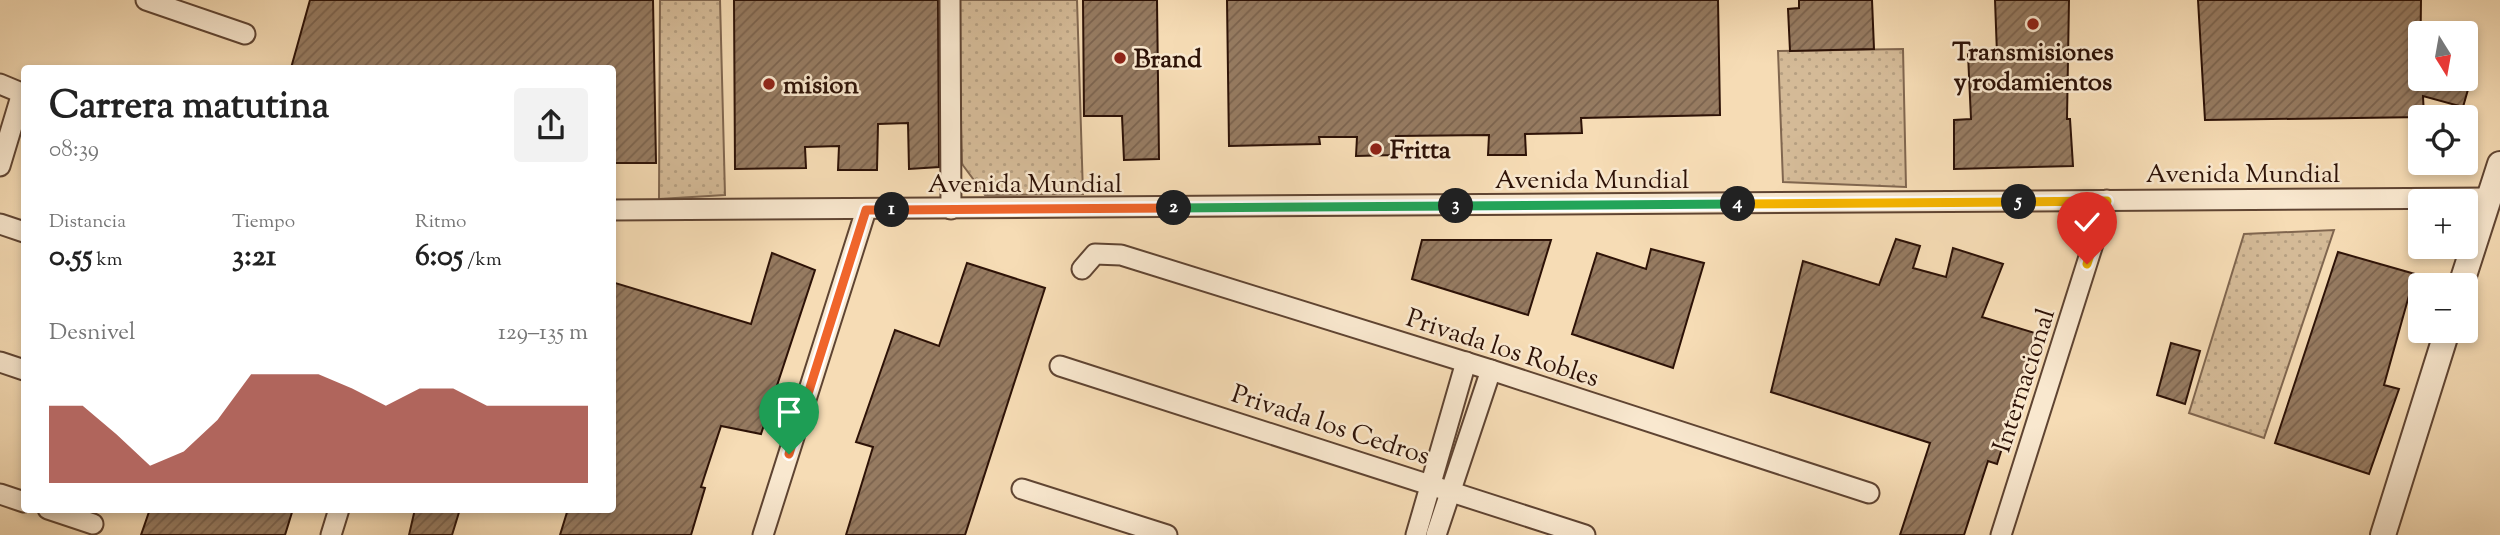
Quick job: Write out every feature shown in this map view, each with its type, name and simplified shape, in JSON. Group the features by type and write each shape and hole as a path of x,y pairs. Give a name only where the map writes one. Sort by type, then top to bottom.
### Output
{"street":[{"path":"146,0 245,34"},
{"path":"950,0 951,209"},
{"path":"0,84 21,93"},
{"path":"0,166 21,100"},
{"path":"2465,273 2500,164"},
{"name":"Avenida Mundial","path":"616,210 2489,198"},
{"name":"Internacional","path":"2001,535 2107,201"},
{"path":"763,535 866,210"},
{"path":"0,224 21,231"},
{"name":"Privada los Robles","path":"1082,269 1095,254 1121,255 1466,362 1868,493"},
{"path":"2383,535 2443,343"},
{"path":"0,362 21,369"},
{"path":"1436,535 1441,488 1466,362"},
{"name":"Privada los Cedros","path":"1060,366 1585,535"},
{"path":"1416,535 1441,488 1490,370"},
{"path":"1022,489 1167,535"},
{"path":"0,494 21,501"},
{"path":"60,513 93,524"},
{"path":"331,535 338,513"}],"shaded area":[{"path":"660,0 720,0 725,195 659,199"},
{"path":"958,0 1077,0 1083,194 985,195 962,164"},
{"path":"1903,49 1906,187 1783,182 1778,51"},
{"path":"2334,230 2264,438 2189,413 2244,234"}],"building":[{"path":"310,0 653,0 656,163 616,163 616,65 292,65"},
{"path":"734,0 938,0 939,167 909,169 908,123 878,124 877,170 838,170 839,146 805,147 806,168 735,169"},
{"name":"Brand","path":"1083,0 1157,0 1159,159 1124,160 1122,116 1084,116"},
{"path":"1227,0 1718,0 1720,115 1581,118 1582,133 1525,134 1526,155 1488,155 1489,135 1396,136 1396,155 1356,156 1357,137 1319,137 1320,144 1229,146"},
{"path":"1799,0 1872,0 1874,49 1790,51 1788,9 1799,8"},
{"path":"1995,0 2069,0 2067,119 2070,119 2073,166 1954,169 1954,120 1971,119 1968,54 1997,54"},
{"path":"2198,0 2421,0 2421,21 2408,21 2408,91 2468,91 2464,105 2423,96 2423,105 2408,105 2408,117 2205,120"},
{"path":"1896,239 1920,246 1913,268 1946,277 1953,248 2003,264 1982,317 2038,334 1997,464 1988,461 1964,535 1900,535 1930,443 1771,392 1803,261 1879,285"},
{"path":"1422,240 1551,240 1528,315 1412,279"},
{"path":"1651,249 1704,263 1673,368 1572,334 1597,253 1646,269"},
{"path":"2338,252 2412,273 2408,273 2408,299 2384,385 2399,389 2369,474 2275,443"},
{"path":"772,253 815,270 761,434 721,426 701,487 705,488 691,535 560,535 567,513 616,513 616,283 751,324"},
{"path":"967,263 1045,288 965,535 846,535 873,447 856,442 895,330 939,346"},
{"path":"2171,343 2200,351 2185,404 2157,395"},
{"path":"149,513 292,513 285,535 141,535"},
{"path":"414,513 459,513 452,535 409,535"}],"place":[{"name":"Transmisiones y rodamientos","path":"2033,24"},
{"name":"Brand","path":"1120,58"},
{"name":"mision","path":"769,84"},
{"name":"Fritta","path":"1376,149"}],"route":[{"path":"789,454 866,210 2107,201 2087,264"}]}
